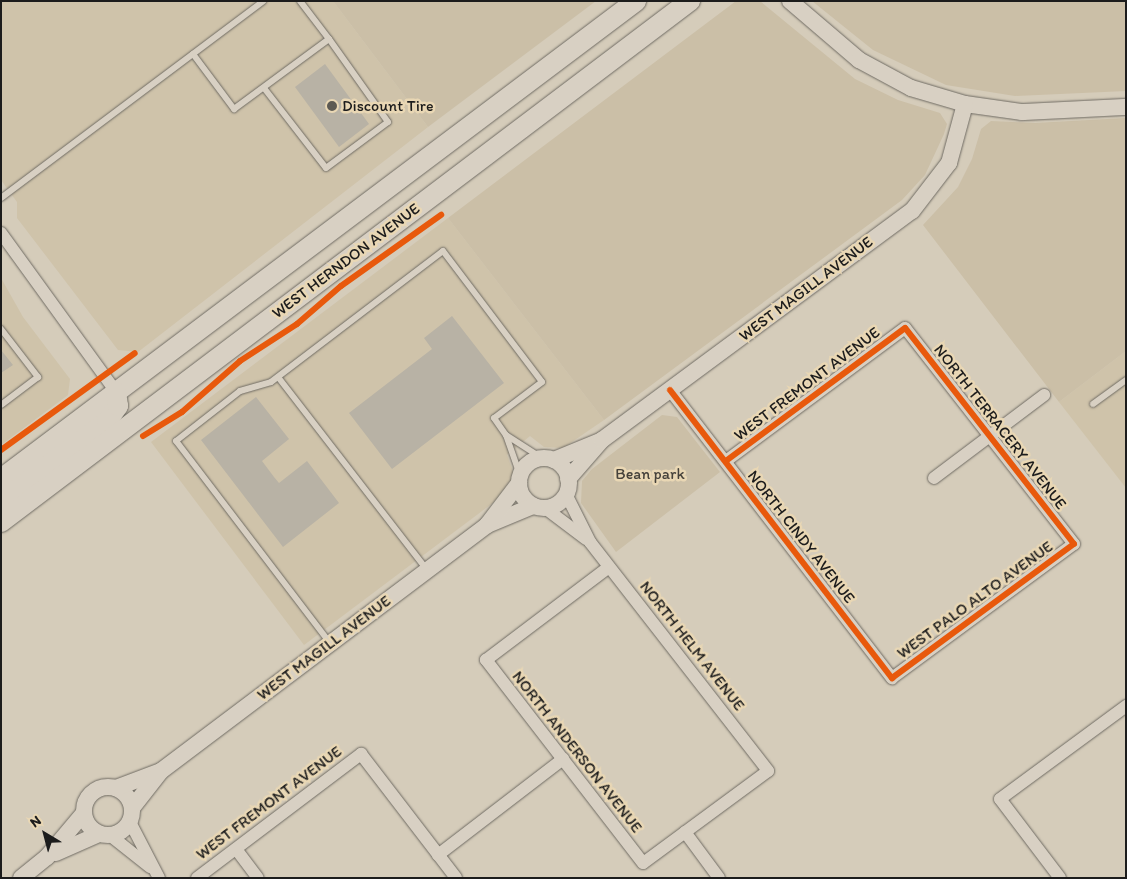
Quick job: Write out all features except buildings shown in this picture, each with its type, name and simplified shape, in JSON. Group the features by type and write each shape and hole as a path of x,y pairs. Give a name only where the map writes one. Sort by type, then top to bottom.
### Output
{"main road":[{"name":"WEST HERNDON AVENUE","path":"1,479 636,1"},
{"name":"WEST HERNDON AVENUE","path":"1,522 690,1"},
{"path":"1,501 107,421 118,406 116,392"}],"street":[{"path":"790,1 828,37 884,75 911,88 965,104 1022,112 1126,107"},
{"name":"WEST MAGILL AVENUE","path":"567,486 602,440 912,211 949,163 965,104"},
{"path":"1,232 116,392"},
{"name":"NORTH TERRACERY AVENUE","path":"905,328 1074,544"},
{"name":"WEST FREMONT AVENUE","path":"726,461 905,328"},
{"name":"NORTH CINDY AVENUE","path":"670,390 892,678"},
{"path":"934,478 1044,395"},
{"name":"WEST MAGILL AVENUE","path":"548,459 602,440"},
{"path":"548,459 567,486 561,501 539,507 525,500 519,479 530,462 548,459"},
{"name":"WEST MAGILL AVENUE","path":"487,525 519,479"},
{"name":"NORTH HELM AVENUE","path":"567,486 590,542 768,771 685,832"},
{"name":"WEST MAGILL AVENUE","path":"116,788 161,771 487,525 539,507"},
{"name":"NORTH HELM AVENUE","path":"539,507 590,542"},
{"name":"WEST PALO ALTO AVENUE","path":"892,678 1074,544"},
{"name":"NORTH ANDERSON AVENUE","path":"610,567 486,660 642,863 685,832"},
{"path":"1060,878 1000,799 1126,706"},
{"name":"WEST FREMONT AVENUE","path":"197,878 361,754 438,855"},
{"path":"456,878 438,855 562,759"},
{"name":"WEST MAGILL AVENUE","path":"131,815 161,771"},
{"path":"21,878 47,857 84,814 89,796 97,789 116,788 131,815 155,873"},
{"path":"84,814 86,823 155,873"},
{"path":"47,857 105,835 131,815"},
{"path":"685,832 720,878"},
{"path":"236,849 258,878"}],"lane":[{"path":"1,198 263,1"},
{"path":"264,88 326,168 388,122 300,1"},
{"path":"193,54 234,109 329,39"},
{"path":"330,643 176,441 240,391 278,377 443,251 542,382 494,418 506,435 519,479"},
{"path":"1,329 38,377 1,405"},
{"path":"278,377 427,570"},
{"path":"1093,404 1126,380"},
{"path":"506,435 548,459"}],"shaded area":[{"path":"1,1 333,1 428,127 138,352 118,350 17,218 17,202 1,180"},
{"path":"448,218 604,420 563,448 544,447 530,436 507,455 514,474 506,493 304,645 151,442"},
{"path":"1,278 23,317 70,379 68,395 1,445"},
{"path":"1126,351 1126,488 1059,402"}],"green space":[{"path":"333,1 596,1 428,127"},
{"path":"736,1 760,1 855,79 898,100 940,113 947,124 944,134 925,175 902,200 604,420 448,218"},
{"path":"812,1 1126,1 1126,91 1015,96 946,85 873,50"},
{"path":"1126,118 1126,351 1059,402 923,225 958,187 972,159 981,129 991,121 1035,123"},
{"name":"Bean park","path":"662,415 677,417 720,472 616,552 581,503 582,481 592,469"}],"cycle path":[{"path":"143,436 182,412 240,361 297,324 341,286 441,215"},
{"path":"670,390 892,678 1074,544 905,328 726,461"},
{"path":"1,450 135,353"}],"place":[{"name":"Discount Tire","path":"332,106"}]}
